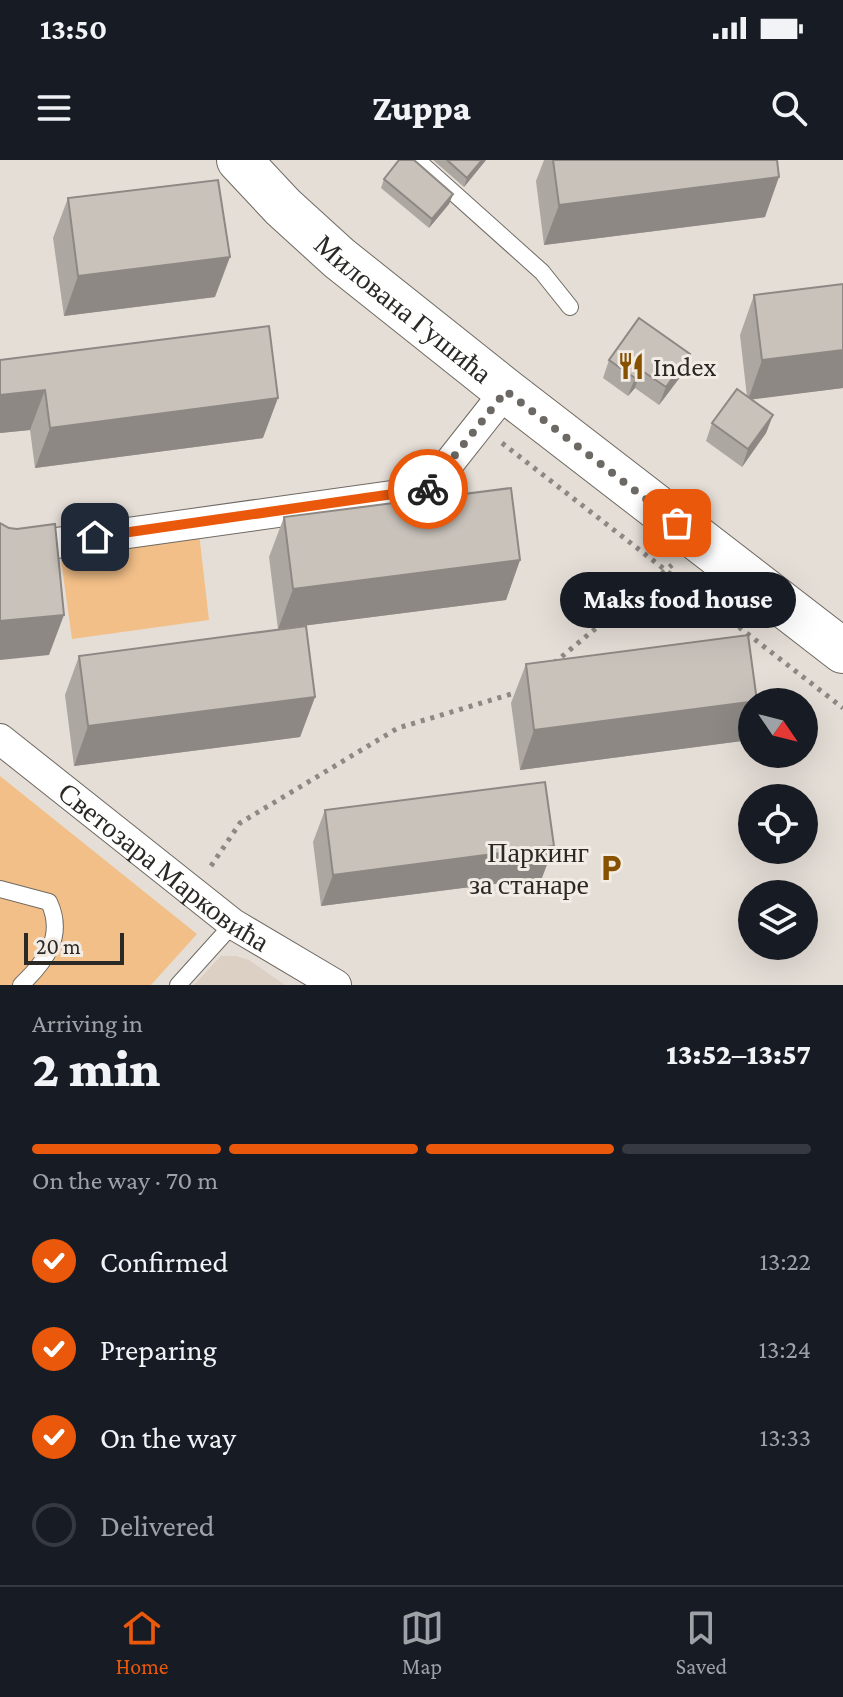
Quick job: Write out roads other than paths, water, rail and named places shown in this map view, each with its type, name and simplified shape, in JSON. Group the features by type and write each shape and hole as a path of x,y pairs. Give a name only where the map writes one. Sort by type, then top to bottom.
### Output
{"street":[{"name":"Милована Гушића","path":"239,160 283,207 339,258 843,651"},
{"path":"0,551 316,504 427,491 506,391"},
{"name":"Светозара Марковића","path":"0,739 192,894 233,924 336,985"}],"lane":[{"path":"417,160 542,272 570,307"},
{"path":"0,889 49,902 56,917 56,936 34,972 21,985"},
{"path":"178,985 233,924"}],"place":[{"name":"Index","path":"631,366"},
{"name":"Maks food house","path":"677,523"},
{"name":"Паркинг за станаре","path":"611,868"}]}
